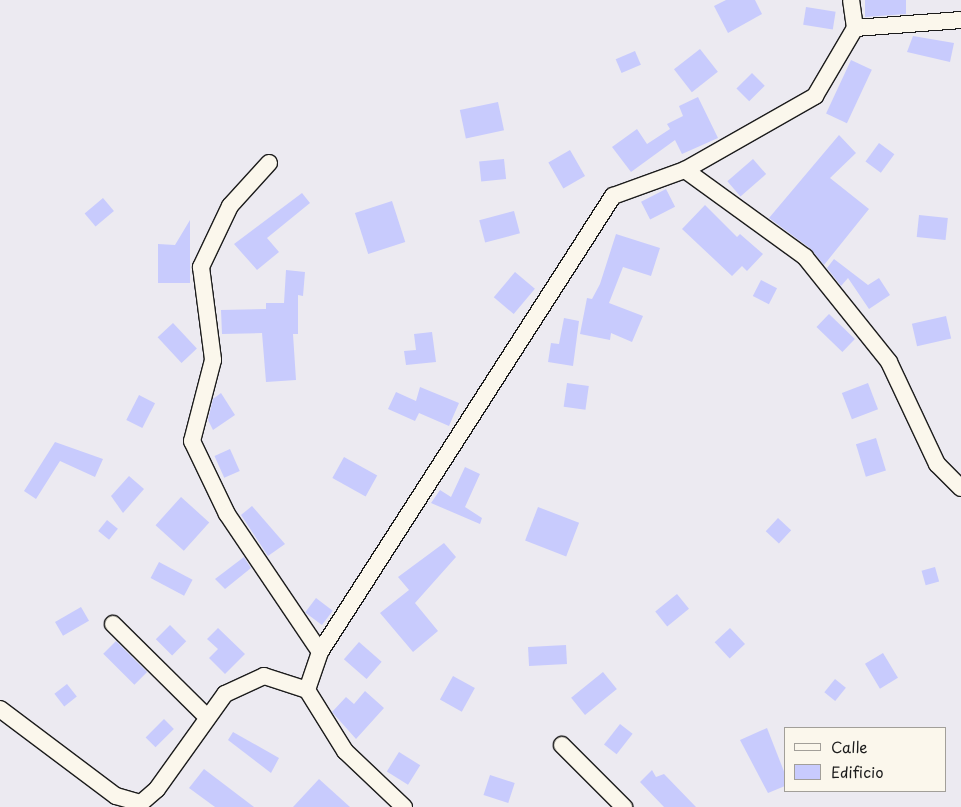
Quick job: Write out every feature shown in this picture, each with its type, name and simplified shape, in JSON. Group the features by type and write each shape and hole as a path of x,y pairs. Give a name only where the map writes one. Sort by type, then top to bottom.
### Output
{"street":[{"path":"307,690 320,652 613,196 685,170 815,96 855,28 851,0"},
{"path":"855,28 961,20"},
{"path":"269,163 230,206 201,266 213,360 192,441 227,514 320,652"},
{"path":"685,170 805,257 889,362 937,464 961,488"},
{"path":"113,624 207,717"},
{"path":"0,709 116,796 141,803 157,789 225,694 264,676 307,690 345,750 404,807"},
{"path":"562,745 624,807"}],"building":[{"path":"726,0 755,0 762,14 728,33 714,6"},
{"path":"865,0 906,0 906,14 865,17"},
{"path":"806,7 836,12 833,29 803,25"},
{"path":"913,36 954,43 950,62 907,52"},
{"path":"700,49 718,72 692,92 674,69"},
{"path":"635,51 641,65 622,73 616,59"},
{"path":"851,60 872,70 847,123 826,113"},
{"path":"752,73 765,86 749,101 736,89"},
{"path":"698,97 718,138 682,154 675,140 631,172 612,147 637,129 647,144 670,129 667,124 683,116 679,106"},
{"path":"498,102 504,130 466,138 460,110"},
{"path":"839,135 856,153 830,178 869,209 824,265 811,249 769,218"},
{"path":"879,143 894,154 881,173 865,162"},
{"path":"570,150 585,176 563,188 548,163"},
{"path":"504,159 506,179 481,182 479,162"},
{"path":"753,159 766,174 740,196 727,181"},
{"path":"666,189 675,207 650,220 641,202"},
{"path":"302,193 310,203 267,238 279,252 257,270 234,244"},
{"path":"103,198 114,211 96,226 85,213"},
{"path":"392,201 405,242 368,254 355,213"},
{"path":"705,205 737,237 740,234 763,254 747,271 742,266 732,276 682,229"},
{"path":"514,211 520,233 485,243 479,220"},
{"path":"919,215 948,218 946,240 917,237"},
{"path":"190,220 190,283 158,283 158,244 175,245"},
{"path":"616,234 660,248 651,276 623,267 609,303 643,316 632,342 611,333 610,340 580,334 587,298 592,299 600,284"},
{"path":"834,259 868,285 879,278 890,295 869,309 848,278 841,286 827,268"},
{"path":"286,270 305,272 303,296 298,295 298,334 293,334 296,380 266,382 262,333 222,334 221,310 266,309 266,303 284,303"},
{"path":"515,272 535,289 514,314 494,297"},
{"path":"761,280 777,288 769,304 753,296"},
{"path":"829,314 855,339 842,352 816,327"},
{"path":"946,316 951,338 917,346 912,324"},
{"path":"564,318 579,321 573,366 548,362 551,343 559,344"},
{"path":"173,323 197,349 182,363 158,337"},
{"path":"432,332 436,362 406,365 404,351 416,350 414,334"},
{"path":"567,383 589,386 585,410 564,407"},
{"path":"868,383 878,409 852,419 842,393"},
{"path":"420,387 459,403 449,426 419,413 415,421 388,409 396,392 416,401"},
{"path":"221,393 235,415 213,430 208,420 213,399"},
{"path":"139,395 155,403 142,428 126,420"},
{"path":"876,438 886,471 866,477 856,444"},
{"path":"55,442 103,459 95,477 60,461 36,499 24,491"},
{"path":"230,449 240,471 224,478 214,456"},
{"path":"344,457 377,475 366,496 332,478"},
{"path":"465,467 480,474 465,507 482,518 480,524 431,503 440,490 451,497"},
{"path":"129,476 144,489 123,513 111,496"},
{"path":"181,497 209,522 184,551 156,525"},
{"path":"252,506 285,544 268,556 241,515"},
{"path":"538,507 579,523 566,556 525,541"},
{"path":"778,518 791,530 779,543 766,531"},
{"path":"107,520 118,529 109,540 98,531"},
{"path":"444,543 456,557 415,603 438,631 413,652 380,613 409,590 398,577"},
{"path":"244,557 251,568 225,589 215,579"},
{"path":"159,562 193,580 184,596 151,578"},
{"path":"935,567 939,581 926,585 922,571"},
{"path":"677,594 689,609 667,626 655,612"},
{"path":"316,598 333,611 322,625 305,612"},
{"path":"81,607 89,621 63,636 55,622"},
{"path":"170,625 186,641 172,655 156,639"},
{"path":"218,628 245,654 225,674 209,658 218,649 207,639"},
{"path":"730,628 745,644 730,658 715,642"},
{"path":"116,641 147,672 134,685 103,654"},
{"path":"359,642 382,662 367,679 344,659"},
{"path":"566,645 567,664 529,666 528,647"},
{"path":"883,653 898,678 880,689 865,664"},
{"path":"603,672 617,689 585,715 571,698"},
{"path":"453,676 475,688 462,712 440,700"},
{"path":"835,679 846,688 835,701 824,692"},
{"path":"67,684 77,697 64,706 54,694"},
{"path":"365,691 384,708 356,739 332,712 346,697 354,704"},
{"path":"164,719 174,729 156,747 146,737"},
{"path":"620,724 633,734 617,754 604,744"},
{"path":"767,728 784,771 784,786 768,793 740,740"},
{"path":"233,732 279,758 271,773 228,740"},
{"path":"399,752 420,765 408,785 387,772"},
{"path":"204,769 254,807 215,807 189,788"},
{"path":"652,770 656,777 664,774 696,807 664,807 640,782"},
{"path":"490,775 515,783 508,803 484,795"},
{"path":"319,779 350,807 293,807"}]}
